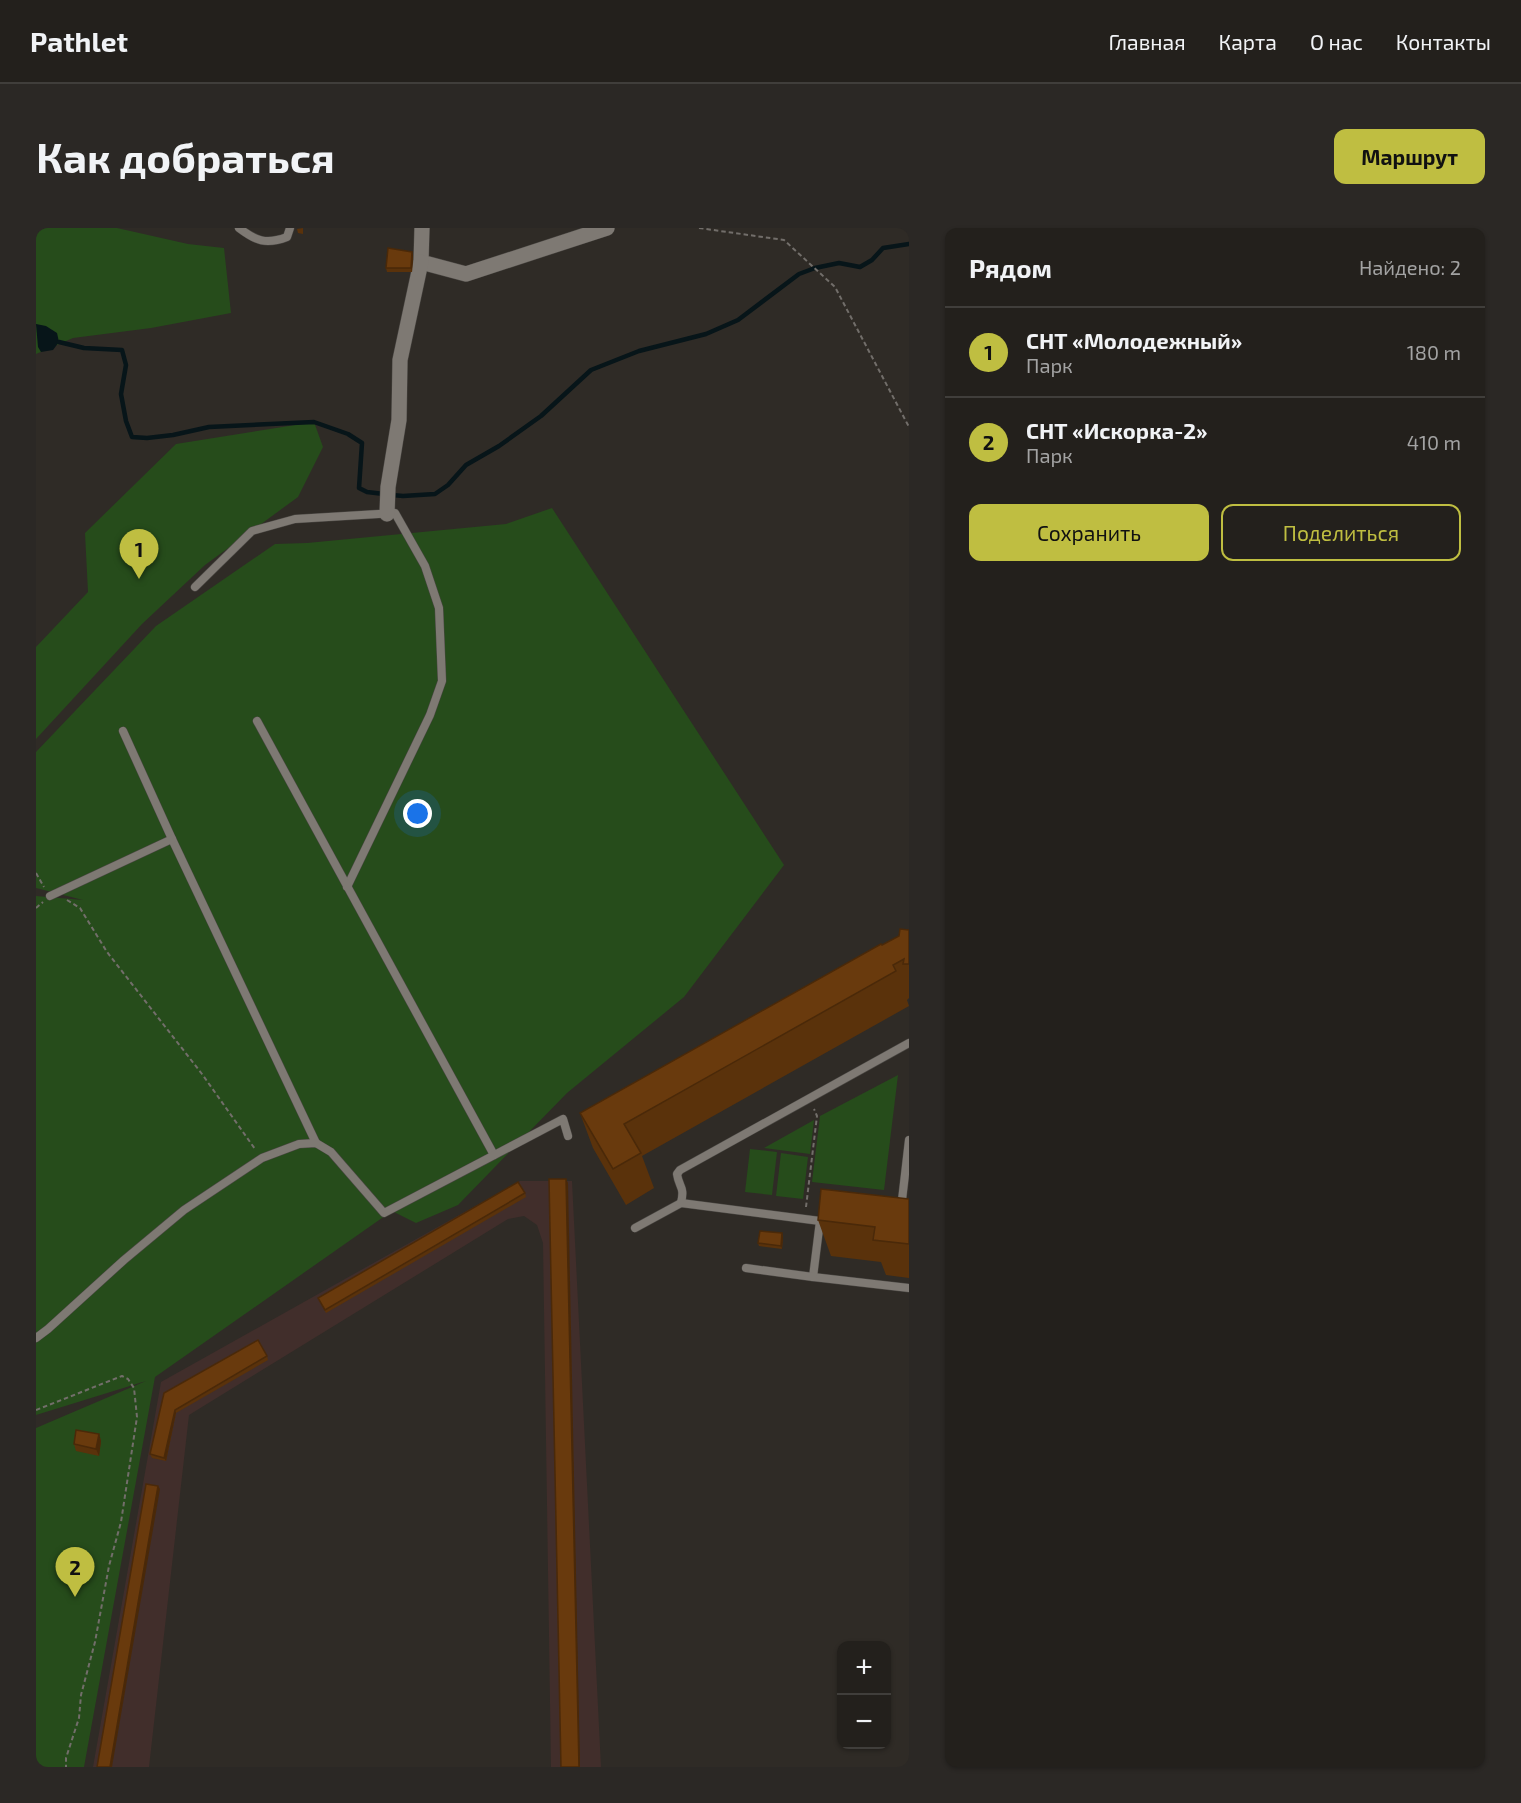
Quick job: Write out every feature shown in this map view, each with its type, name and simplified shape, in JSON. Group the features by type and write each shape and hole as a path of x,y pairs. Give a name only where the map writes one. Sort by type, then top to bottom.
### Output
{"street":[{"path":"387,509 388,487 399,420 400,360 421,262 422,228"},
{"path":"421,262 466,274 607,228"}],"lane":[{"path":"239,228 252,238 273,242 286,237 290,228"},
{"path":"195,587 252,531 295,519 387,509 394,513 425,566 439,608 442,681 430,715 347,887"},
{"path":"257,722 494,1155"},
{"path":"123,731 316,1143 331,1152 384,1213 563,1119 568,1136"},
{"path":"50,896 172,839"},
{"path":"681,1203 683,1190 677,1174 680,1170 909,1043"},
{"path":"893,1207 902,1200 909,1140"},
{"path":"36,1338 184,1209 262,1158 299,1144 316,1143"},
{"path":"635,1228 681,1203 805,1219 820,1217 813,1277"},
{"path":"746,1268 909,1288"}],"path":[{"path":"699,228 784,240 836,287 909,427"},
{"path":"36,873 50,896 64,898 80,908 107,952 202,1074 262,1158"},
{"path":"805,1219 817,1116 810,1098"},
{"path":"36,1410 122,1376 128,1379 134,1388 137,1417 121,1522 109,1566 95,1642 81,1695 79,1718 66,1758 66,1767"}],"shaded area":[{"path":"36,324 46,326 57,333 59,342 53,350 41,352 38,347"},
{"path":"520,1181 572,1181 601,1767 551,1767 543,1243 537,1225 524,1216 508,1219 189,1415 149,1767 93,1767 161,1382"}],"green space":[{"path":"36,228 117,228 188,244 224,248 231,313 151,328 73,338 36,354"},
{"path":"314,422 323,447 298,497 205,565 142,624 36,739 36,647 88,592 85,533 176,444"},
{"path":"552,508 784,865 684,997 567,1093 458,1205 416,1223 392,1211 155,1377 84,1767 36,1767 36,1428 146,1381 36,1415 36,896 83,900 36,888 36,752 156,626 275,544 506,524"},
{"path":"898,1075 884,1190 812,1182 820,1116"},
{"path":"814,1120 810,1154 764,1148"},
{"path":"750,1149 777,1152 772,1195 745,1192"},
{"path":"781,1153 808,1157 803,1199 776,1196"}],"building":[{"path":"388,248 412,252 411,268 386,268"},
{"path":"900,929 909,930 909,964 903,964 904,959 893,965 896,971 624,1124 641,1153 613,1169 580,1113 899,936"},
{"path":"549,1179 566,1179 579,1767 561,1767"},
{"path":"518,1182 525,1193 325,1310 318,1298"},
{"path":"821,1189 909,1199 909,1244 873,1240 875,1227 818,1220"},
{"path":"760,1231 782,1233 781,1246 758,1243"},
{"path":"258,1340 267,1356 175,1410 164,1458 150,1454 164,1393"},
{"path":"76,1430 99,1434 96,1449 74,1444"},
{"path":"146,1484 158,1486 110,1767 97,1767"}],"waterway":[{"path":"392,495 435,494 448,485 466,465 499,446 541,416 591,370 639,351 706,334 738,320 799,274 839,263 860,267 872,260 883,248 909,244"},
{"path":"59,342 84,348 122,350 126,365 121,394 126,421 132,437 173,435 209,427 314,422 348,434 362,443 359,488 367,492 384,494"}],"place":[{"name":"СНТ «Молодежный»","path":"139,579"},
{"name":"СНТ «Искорка-2»","path":"75,1597"}]}
